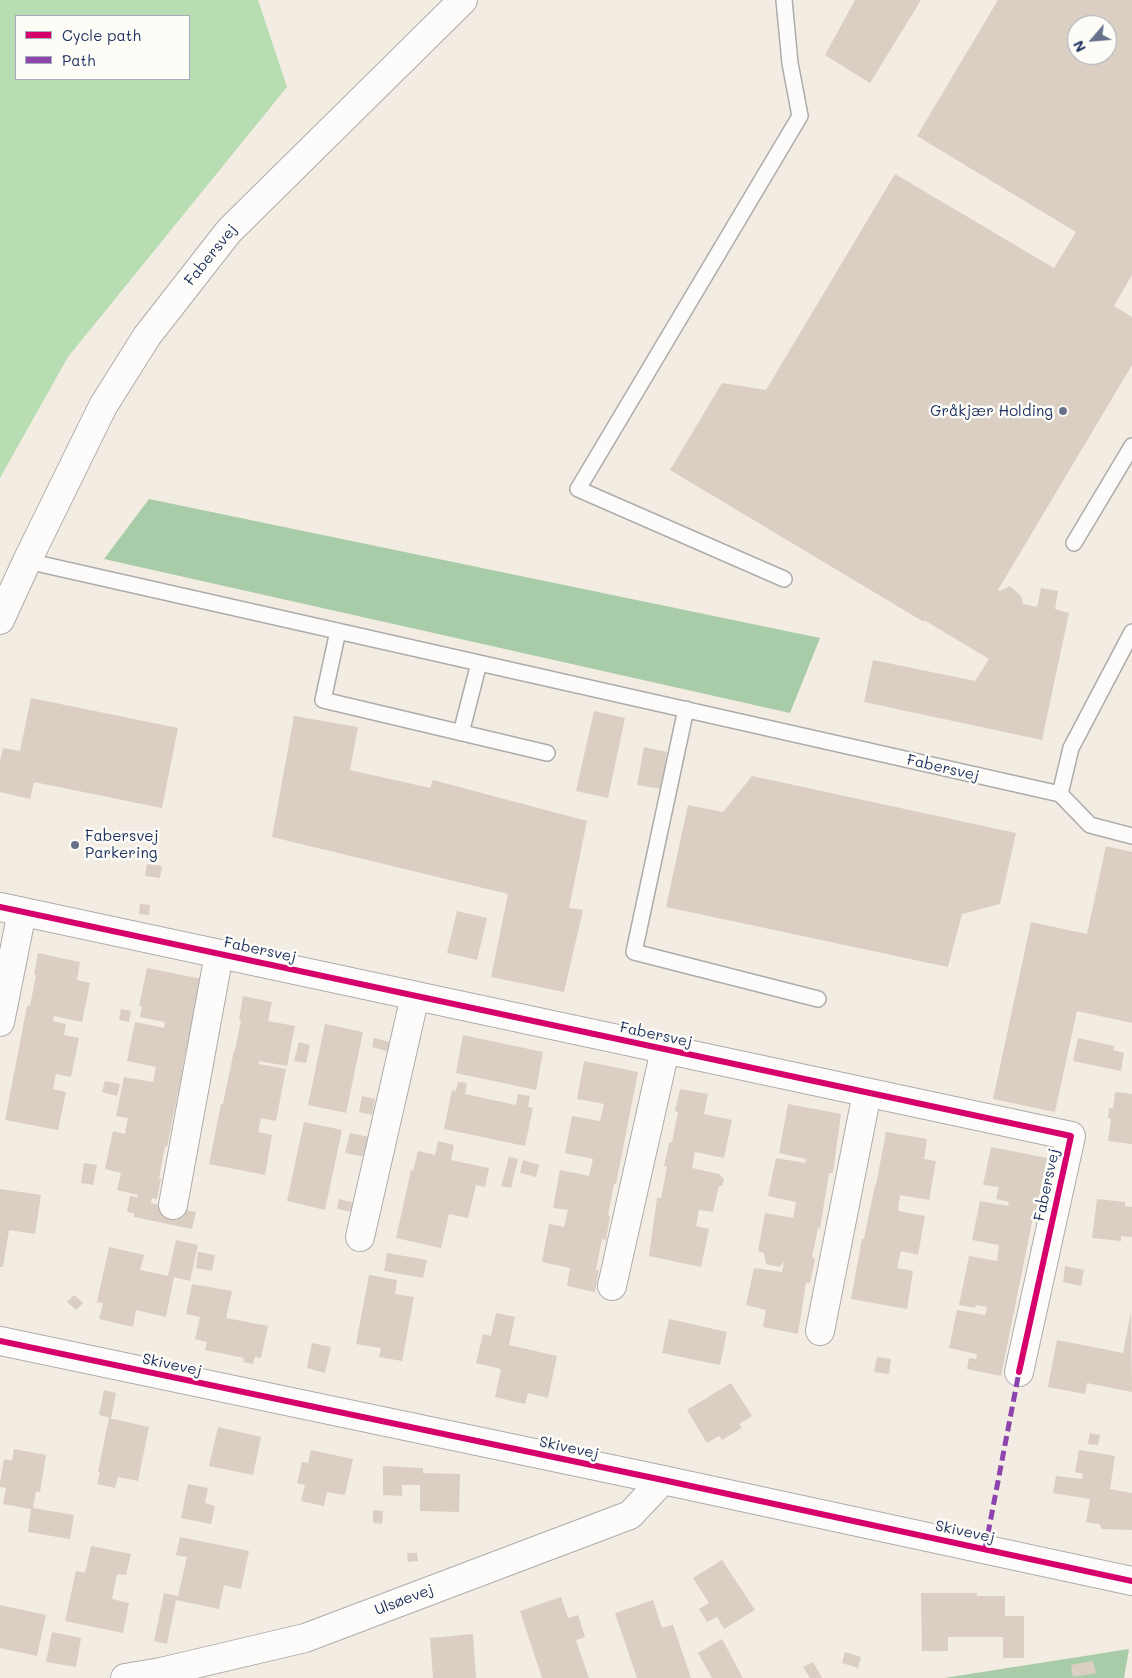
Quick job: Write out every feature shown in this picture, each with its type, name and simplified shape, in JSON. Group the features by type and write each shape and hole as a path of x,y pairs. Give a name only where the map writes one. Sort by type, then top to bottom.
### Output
{"street":[{"name":"Fabersvej","path":"0,620 27,560 103,406 147,336 229,231 462,0"},
{"name":"Fabersvej","path":"0,1022 11,910 1071,1136 1019,1372"},
{"name":"Fabersvej","path":"173,1205 219,954"},
{"path":"360,1236 415,996"},
{"name":"Fabersvej","path":"612,1286 665,1050"},
{"path":"820,1331 867,1093"},
{"name":"Skivevej","path":"0,1341 1132,1580"},
{"name":"Ulsøevej","path":"125,1678 161,1672 305,1638 630,1514 663,1480"}],"lane":[{"path":"784,0 790,63 800,116 578,490 784,579"},
{"path":"1074,543 1132,446"},
{"name":"Fabersvej","path":"27,560 1060,794"},
{"path":"338,631 323,700 547,753"},
{"path":"1132,632 1072,748 1060,794 1090,825 1132,836"},
{"path":"461,732 479,663"},
{"path":"686,709 634,952 818,999"}],"green space":[{"path":"0,0 258,0 287,87 68,357 0,478"},
{"path":"149,499 820,638 790,713 104,559"},
{"path":"1129,1649 1124,1678 944,1678"}],"building":[{"path":"855,0 921,0 870,83 825,55"},
{"path":"998,0 1132,0 1132,275 1114,306 1132,317 1132,365 998,590 1000,591 1010,586 1021,596 1023,604 1037,607 1041,588 1058,591 1055,609 1069,613 1042,740 864,702 873,660 975,681 989,659 670,470 722,383 766,390 895,174 1054,268 1076,232 917,136"},
{"path":"31,698 178,728 162,808 34,782 30,799 0,792 0,761 3,748 20,751"},
{"path":"594,711 625,718 608,798 576,791"},
{"path":"294,716 358,727 350,770 430,788 433,780 587,821 569,908 583,910 564,992 491,977 508,894 272,837"},
{"path":"644,747 667,752 661,789 637,785"},
{"path":"752,776 1016,833 1000,904 962,914 948,967 666,907 688,805 723,812"},
{"path":"1106,846 1132,852 1132,1023 1077,1011 1055,1112 993,1099 1031,922 1087,934"},
{"path":"147,864 162,866 160,878 145,876"},
{"path":"140,904 150,905 149,915 139,914"},
{"path":"457,911 487,918 477,960 447,953"},
{"path":"38,953 80,962 77,980 90,983 82,1022 54,1016 53,1021 66,1024 64,1035 79,1038 71,1077 56,1074 53,1089 66,1092 58,1130 5,1120 27,1006 30,1006"},
{"path":"147,968 202,979 182,1069 185,1069 180,1092 178,1092 167,1147 165,1146 157,1199 152,1198 151,1203 196,1212 192,1229 134,1217 134,1213 127,1212 130,1196 138,1198 138,1195 117,1190 121,1173 105,1169 113,1131 125,1134 128,1118 116,1116 124,1077 153,1082 156,1067 127,1061 135,1022 164,1028 165,1022 140,1017 142,1007 139,1006"},
{"path":"243,996 272,1002 268,1021 295,1026 287,1066 259,1061 259,1064 286,1069 276,1121 261,1118 258,1132 272,1135 265,1175 209,1164 221,1104 223,1104 235,1050 241,1020 239,1020"},
{"path":"121,1009 131,1011 129,1022 119,1020"},
{"path":"325,1024 363,1032 346,1113 308,1105"},
{"path":"463,1035 543,1052 536,1090 456,1073"},
{"path":"374,1038 390,1042 387,1051 372,1047"},
{"path":"1078,1038 1114,1046 1113,1050 1124,1053 1121,1071 1073,1061"},
{"path":"299,1042 310,1045 306,1063 294,1061"},
{"path":"584,1061 638,1072 608,1215 610,1216 606,1240 602,1239 596,1270 599,1270 595,1292 567,1286 570,1268 542,1262 549,1224 564,1227 568,1210 553,1208 560,1170 589,1176 593,1159 565,1153 572,1116 600,1121 604,1104 577,1099"},
{"path":"105,1081 120,1084 117,1096 102,1092"},
{"path":"458,1082 467,1083 465,1094 516,1105 518,1094 530,1096 528,1107 533,1108 525,1146 444,1129 452,1090 456,1091"},
{"path":"680,1089 708,1094 704,1114 732,1120 724,1158 695,1152 692,1168 719,1174 724,1179 722,1186 719,1186 713,1212 699,1210 696,1226 709,1229 701,1267 649,1256 657,1198 661,1198 667,1167 664,1166 669,1143 672,1142 678,1112 675,1111"},
{"path":"1115,1092 1132,1094 1132,1144 1108,1141 1111,1119 1108,1118 1109,1108 1113,1109"},
{"path":"362,1096 375,1099 372,1115 359,1112"},
{"path":"788,1104 841,1114 833,1173 829,1173 820,1229 818,1228 812,1257 815,1259 810,1283 806,1283 798,1334 763,1327 766,1310 746,1305 754,1268 782,1272 784,1262 779,1267 766,1264 764,1253 758,1251 765,1213 793,1218 796,1202 768,1196 776,1158 805,1163 806,1159 779,1153"},
{"path":"304,1122 342,1130 325,1210 287,1201"},
{"path":"886,1132 927,1139 924,1159 936,1161 929,1200 900,1195 898,1211 925,1216 918,1255 901,1251 897,1268 913,1271 907,1309 851,1299 862,1239 864,1239"},
{"path":"350,1133 369,1137 365,1157 345,1153"},
{"path":"438,1141 454,1145 451,1160 489,1168 485,1187 476,1185 468,1218 449,1214 441,1248 396,1238 411,1170 413,1171 418,1151 435,1155"},
{"path":"991,1147 1047,1158 1035,1217 1033,1217 1001,1376 967,1369 969,1358 976,1359 977,1354 949,1348 957,1310 985,1315 987,1307 976,1305 975,1308 959,1305 969,1256 997,1261 999,1245 972,1240 980,1201 1008,1206 1009,1202 996,1199 999,1187 983,1185"},
{"path":"509,1157 518,1159 511,1188 501,1186"},
{"path":"523,1160 539,1165 536,1177 520,1173"},
{"path":"84,1163 97,1165 93,1185 81,1183"},
{"path":"0,1189 41,1195 35,1234 9,1230 3,1267 0,1267"},
{"path":"339,1199 355,1203 353,1212 337,1209"},
{"path":"1097,1199 1125,1202 1125,1206 1132,1207 1132,1237 1121,1236 1121,1241 1092,1238"},
{"path":"176,1240 198,1245 190,1281 174,1277 166,1317 136,1310 133,1327 99,1319 103,1303 97,1302 109,1247 144,1255 140,1270 168,1276"},
{"path":"198,1252 215,1255 212,1271 196,1268"},
{"path":"387,1253 427,1260 423,1278 384,1271"},
{"path":"1065,1266 1084,1270 1081,1286 1063,1282"},
{"path":"369,1275 397,1280 395,1294 414,1297 402,1361 379,1357 381,1348 356,1344"},
{"path":"192,1284 232,1291 226,1318 268,1326 261,1358 255,1357 253,1364 243,1362 244,1358 205,1350 207,1342 195,1339 200,1317 186,1314"},
{"path":"74,1295 83,1303 76,1310 67,1302"},
{"path":"1131,1311 1132,1392 1087,1383 1085,1394 1048,1387 1057,1340 1123,1353"},
{"path":"496,1313 515,1317 509,1345 557,1356 548,1398 528,1393 525,1404 495,1397 501,1369 476,1363 483,1334 491,1336"},
{"path":"669,1319 727,1332 720,1365 662,1353"},
{"path":"312,1343 331,1347 325,1373 307,1368"},
{"path":"877,1357 891,1359 889,1374 874,1372"},
{"path":"731,1383 752,1416 739,1424 742,1428 722,1440 719,1436 707,1443 687,1410"},
{"path":"104,1390 116,1393 111,1418 99,1415"},
{"path":"109,1418 149,1427 138,1481 118,1477 115,1488 97,1484"},
{"path":"218,1427 261,1437 253,1475 209,1466"},
{"path":"1090,1433 1100,1435 1098,1445 1088,1444"},
{"path":"14,1449 46,1455 40,1492 36,1491 33,1508 74,1515 70,1539 28,1532 31,1509 3,1504 6,1488 0,1487 0,1483 4,1459 12,1461"},
{"path":"311,1450 353,1459 345,1495 327,1492 324,1506 301,1501 305,1485 297,1483 302,1462 308,1463"},
{"path":"1079,1450 1115,1456 1110,1489 1132,1493 1132,1530 1102,1529 1099,1524 1086,1522 1090,1499 1053,1493 1056,1476 1082,1479 1083,1474 1075,1472"},
{"path":"383,1466 423,1468 423,1473 460,1474 459,1512 420,1511 420,1485 402,1485 402,1496 383,1495"},
{"path":"188,1484 208,1488 205,1503 215,1506 211,1524 181,1518"},
{"path":"373,1510 383,1511 382,1524 373,1523"},
{"path":"180,1537 249,1551 241,1589 224,1585 219,1609 176,1600 167,1644 154,1641 164,1593 178,1596 187,1557 176,1555"},
{"path":"91,1546 131,1554 126,1575 117,1574 112,1599 129,1603 123,1633 65,1621 76,1571 85,1573"},
{"path":"407,1553 417,1553 418,1561 408,1562"},
{"path":"722,1560 755,1610 724,1629 717,1617 707,1622 699,1609 709,1603 693,1578"},
{"path":"921,1593 977,1593 977,1596 1005,1596 1005,1616 1024,1616 1024,1658 1003,1658 1003,1637 948,1637 948,1651 922,1651"},
{"path":"561,1597 568,1618 578,1615 585,1637 576,1640 589,1678 542,1678 520,1611"},
{"path":"653,1600 662,1628 673,1625 691,1678 637,1678 615,1613"},
{"path":"0,1605 46,1615 37,1656 0,1648"},
{"path":"52,1632 81,1638 76,1667 46,1662"},
{"path":"473,1634 476,1678 433,1678 430,1638"},
{"path":"722,1639 743,1678 712,1678 698,1653"},
{"path":"845,1652 861,1657 858,1668 842,1663"},
{"path":"1093,1661 1096,1673 1073,1677 1071,1665"},
{"path":"813,1662 822,1678 810,1678 803,1667"}],"marked path":[{"path":"985,1549 1019,1372"}],"cycle path":[{"path":"0,907 1071,1136 1019,1372"},
{"path":"0,1341 663,1480 1132,1581"}],"place":[{"name":"Gråkjær Holding","path":"1063,411"},
{"name":"Fabersvej Parkering","path":"75,845"}]}
